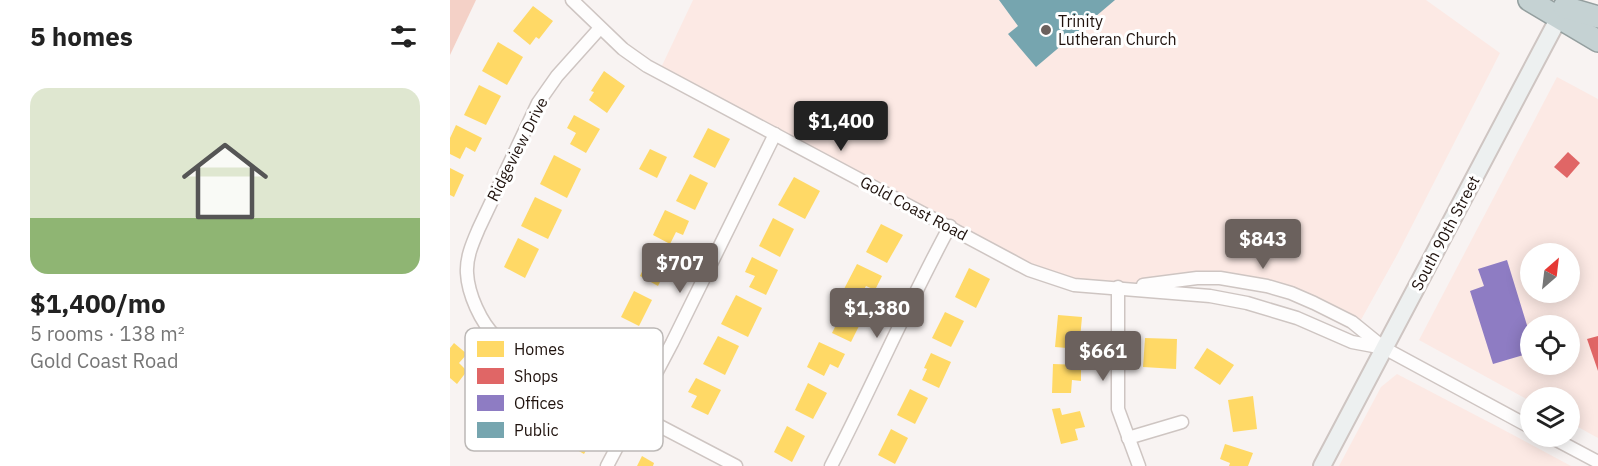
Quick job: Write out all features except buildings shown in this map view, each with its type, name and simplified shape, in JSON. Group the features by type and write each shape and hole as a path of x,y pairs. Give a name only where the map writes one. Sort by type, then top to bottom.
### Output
{"highway":[{"path":"1529,0 1598,17"},
{"path":"1563,8 1598,41"}],"street":[{"name":"Gold Coast Road","path":"572,0 623,49 647,66 1029,270 1074,285 1210,296 1247,303 1297,318 1352,342 1384,348"},
{"name":"South 90th Street","path":"1322,466 1563,8"},
{"name":"Ridgeview Drive","path":"490,328 483,319 467,273 471,247 538,103 576,52 600,28"},
{"path":"663,360 775,134"},
{"path":"831,466 922,278 950,226"},
{"name":"Gold Coast Road","path":"1118,287 1197,278 1220,278 1267,286 1314,303 1352,322 1384,348"},
{"path":"1118,287 1118,409 1138,466"},
{"path":"1384,348 1520,422"},
{"path":"1128,438 1182,422"},
{"path":"663,428 736,466"},
{"path":"1570,447 1598,462"},
{"path":"607,466 615,451"}],"shaded area":[{"path":"450,0 476,0 450,55"},
{"path":"693,0 1426,0 1500,53 1397,255 1357,327 1352,322 1245,282 1118,287 1051,279 659,72"},
{"path":"1557,77 1598,99 1598,438 1580,428 1580,387 1520,387 1520,396 1419,340"},
{"path":"1397,374 1520,439 1520,447 1536,447 1571,466 1339,466 1381,387"}],"place":[{"name":"Trinity Lutheran Church","path":"1046,30"}]}
